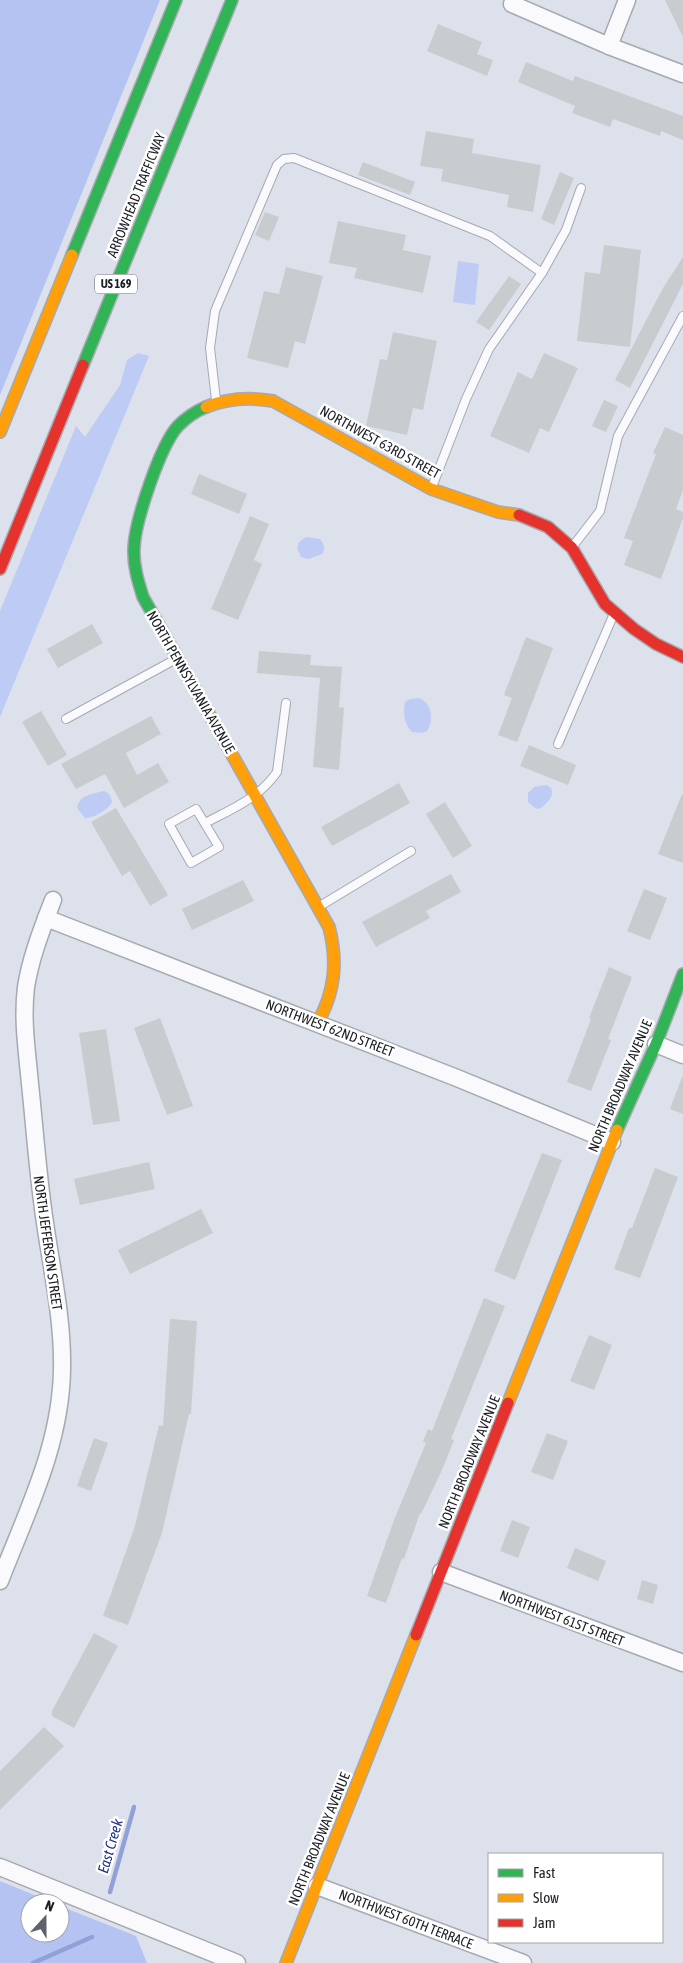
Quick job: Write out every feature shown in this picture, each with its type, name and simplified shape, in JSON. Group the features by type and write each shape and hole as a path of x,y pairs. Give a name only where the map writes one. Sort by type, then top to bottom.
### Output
{"main road":[{"path":"0,432 176,0"},
{"name":"ARROWHEAD TRAFFICWAY","path":"0,569 232,0"},
{"name":"NORTH PENNSYLVANIA AVENUE","path":"273,401 252,397 216,402 190,416 169,439 138,517 134,537 135,571 143,597 329,927 336,960 332,993 318,1024"},
{"name":"NORTHWEST 63RD STREET","path":"273,401 431,489 498,512 520,515 539,522 565,540 572,548 605,604 634,630 683,658"},
{"name":"NORTH BROADWAY AVENUE","path":"286,1963 612,1142 656,1044 683,974"}],"street":[{"path":"609,46 627,0"},
{"path":"512,4 609,46 683,74"},
{"name":"NORTH JEFFERSON STREET","path":"0,1581 50,1452 59,1405 61,1335 39,1181 24,1014 31,961 53,900"},
{"name":"NORTHWEST 62ND STREET","path":"46,918 457,1078 612,1142"},
{"path":"656,1044 683,1055"},
{"name":"NORTHWEST 61ST STREET","path":"441,1572 683,1663"},
{"path":"0,1867 237,1963"},
{"name":"NORTHWEST 60TH TERRACE","path":"317,1886 523,1963"}],"lane":[{"path":"216,402 210,348 215,311 277,165 284,159 294,158 490,236 542,274"},
{"path":"431,489 466,399 488,349 542,274 566,230 581,188"},
{"path":"572,548 600,511 618,436 683,316"},
{"path":"558,744 615,611"},
{"path":"66,719 177,658"},
{"path":"205,824 256,796 277,772 286,703"},
{"path":"196,808 205,824 218,847 191,863 169,824 196,808"},
{"path":"318,907 411,851"}],"shaded area":[{"path":"0,0 160,0 0,395"},
{"path":"458,261 479,264 475,305 453,302"},
{"path":"138,353 149,356 0,717 0,611 76,426 85,437 120,385 127,360"},
{"path":"306,537 320,539 324,546 322,554 309,559 301,557 297,548 299,542"},
{"path":"419,698 427,704 431,712 429,727 427,731 422,733 412,732 407,725 404,714 405,702 410,699"},
{"path":"546,785 551,788 551,797 541,808 536,809 528,802 528,793 534,787"},
{"path":"104,791 110,796 112,802 110,805 104,811 85,818 77,808 81,800 87,795"},
{"path":"0,1881 29,1893 20,1893 20,1943 70,1943 70,1910 136,1936 147,1963 0,1963"}],"building":[{"path":"665,0 683,0 683,37"},
{"path":"438,24 482,42 477,54 493,60 487,76 427,51"},
{"path":"526,62 573,81 575,76 683,116 683,140 661,131 660,136 613,119 610,127 572,113 575,106 518,82"},
{"path":"426,131 474,139 472,153 541,165 533,212 507,207 509,195 441,181 443,169 420,166"},
{"path":"363,162 415,182 410,195 358,175"},
{"path":"560,172 574,178 554,225 541,219"},
{"path":"265,212 279,217 269,241 255,235"},
{"path":"338,221 406,235 403,250 431,256 423,293 354,278 357,268 329,263"},
{"path":"604,245 641,250 630,347 577,341 585,272 600,274"},
{"path":"683,257 683,284 630,388 615,380 663,288"},
{"path":"286,267 323,276 305,344 295,341 288,368 247,358 264,291 279,294"},
{"path":"509,276 521,284 489,330 476,322"},
{"path":"393,332 437,341 423,410 413,408 407,435 366,426 380,359 387,360"},
{"path":"544,353 578,368 549,432 540,428 529,453 490,436 518,372 532,379"},
{"path":"604,400 618,406 606,432 592,426"},
{"path":"665,427 683,435 683,490 676,509 683,512 683,518 661,579 624,565 633,541 624,538 656,454 653,453"},
{"path":"199,474 247,494 239,514 191,494"},
{"path":"250,516 269,524 254,560 262,564 238,620 211,609"},
{"path":"92,624 103,643 58,668 47,649"},
{"path":"526,637 553,648 517,742 498,735 512,698 504,695"},
{"path":"259,651 311,655 310,665 342,667 339,707 344,708 339,770 313,767 320,678 257,673"},
{"path":"41,711 67,755 48,766 22,722"},
{"path":"151,716 161,734 126,753 137,775 158,763 169,782 124,808 105,774 76,789 61,764"},
{"path":"529,745 576,765 568,785 520,766"},
{"path":"399,783 410,803 332,846 321,827"},
{"path":"683,795 683,863 658,854"},
{"path":"445,802 472,846 453,858 426,814"},
{"path":"116,808 168,895 150,906 130,871 122,876 91,822"},
{"path":"451,874 461,892 426,911 430,918 376,947 362,922"},
{"path":"243,880 254,901 192,930 182,909"},
{"path":"644,889 667,898 650,940 627,931"},
{"path":"609,967 632,977 608,1039 611,1040 591,1091 567,1082"},
{"path":"160,1018 193,1106 167,1115 134,1028"},
{"path":"106,1029 120,1121 93,1125 79,1033"},
{"path":"683,1077 683,1114 670,1109"},
{"path":"542,1153 562,1160 515,1280 494,1271"},
{"path":"149,1162 155,1189 80,1205 74,1179"},
{"path":"655,1168 678,1177 640,1278 614,1269 629,1228 632,1228"},
{"path":"201,1209 213,1233 130,1274 118,1250"},
{"path":"484,1298 505,1306 451,1439 454,1440 442,1470 420,1513 386,1603 367,1596 394,1520 426,1443 423,1442 428,1429 432,1431"},
{"path":"170,1319 197,1321 191,1414 189,1414 162,1533 128,1625 103,1616 135,1526 159,1425 163,1426"},
{"path":"589,1335 612,1345 594,1390 570,1381"},
{"path":"547,1433 568,1441 553,1480 531,1472"},
{"path":"94,1438 108,1443 91,1491 77,1486"},
{"path":"512,1520 530,1527 518,1558 500,1551"},
{"path":"575,1548 606,1561 598,1581 567,1568"},
{"path":"642,1580 658,1585 653,1604 637,1599"},
{"path":"94,1633 118,1646 74,1728 52,1716 52,1711"},
{"path":"44,1727 64,1746 0,1810 0,1771"}],"waterway":[{"name":"East Creek","path":"110,1892 134,1807"},
{"name":"East Creek","path":"33,1963 92,1937"}],"traffic: fast":[{"path":"72,255 176,0"},
{"path":"83,365 232,0"},
{"path":"199,696 143,597 135,567 134,548 135,536 150,484 156,466 171,436 184,420 206,407"},
{"path":"617,1130 656,1044 683,974"}],"traffic: slow":[{"path":"0,432 72,255"},
{"path":"206,407 239,399 273,401 431,489 498,512 519,515"},
{"path":"199,696 329,927 333,952 333,977 328,1000 317,1024"},
{"path":"508,1403 617,1130"},
{"path":"286,1963 416,1635"}],"traffic: jam":[{"path":"0,569 83,365"},
{"path":"519,515 548,527 572,548 605,604 634,629 656,644 683,657"},
{"path":"416,1635 508,1403"}]}
